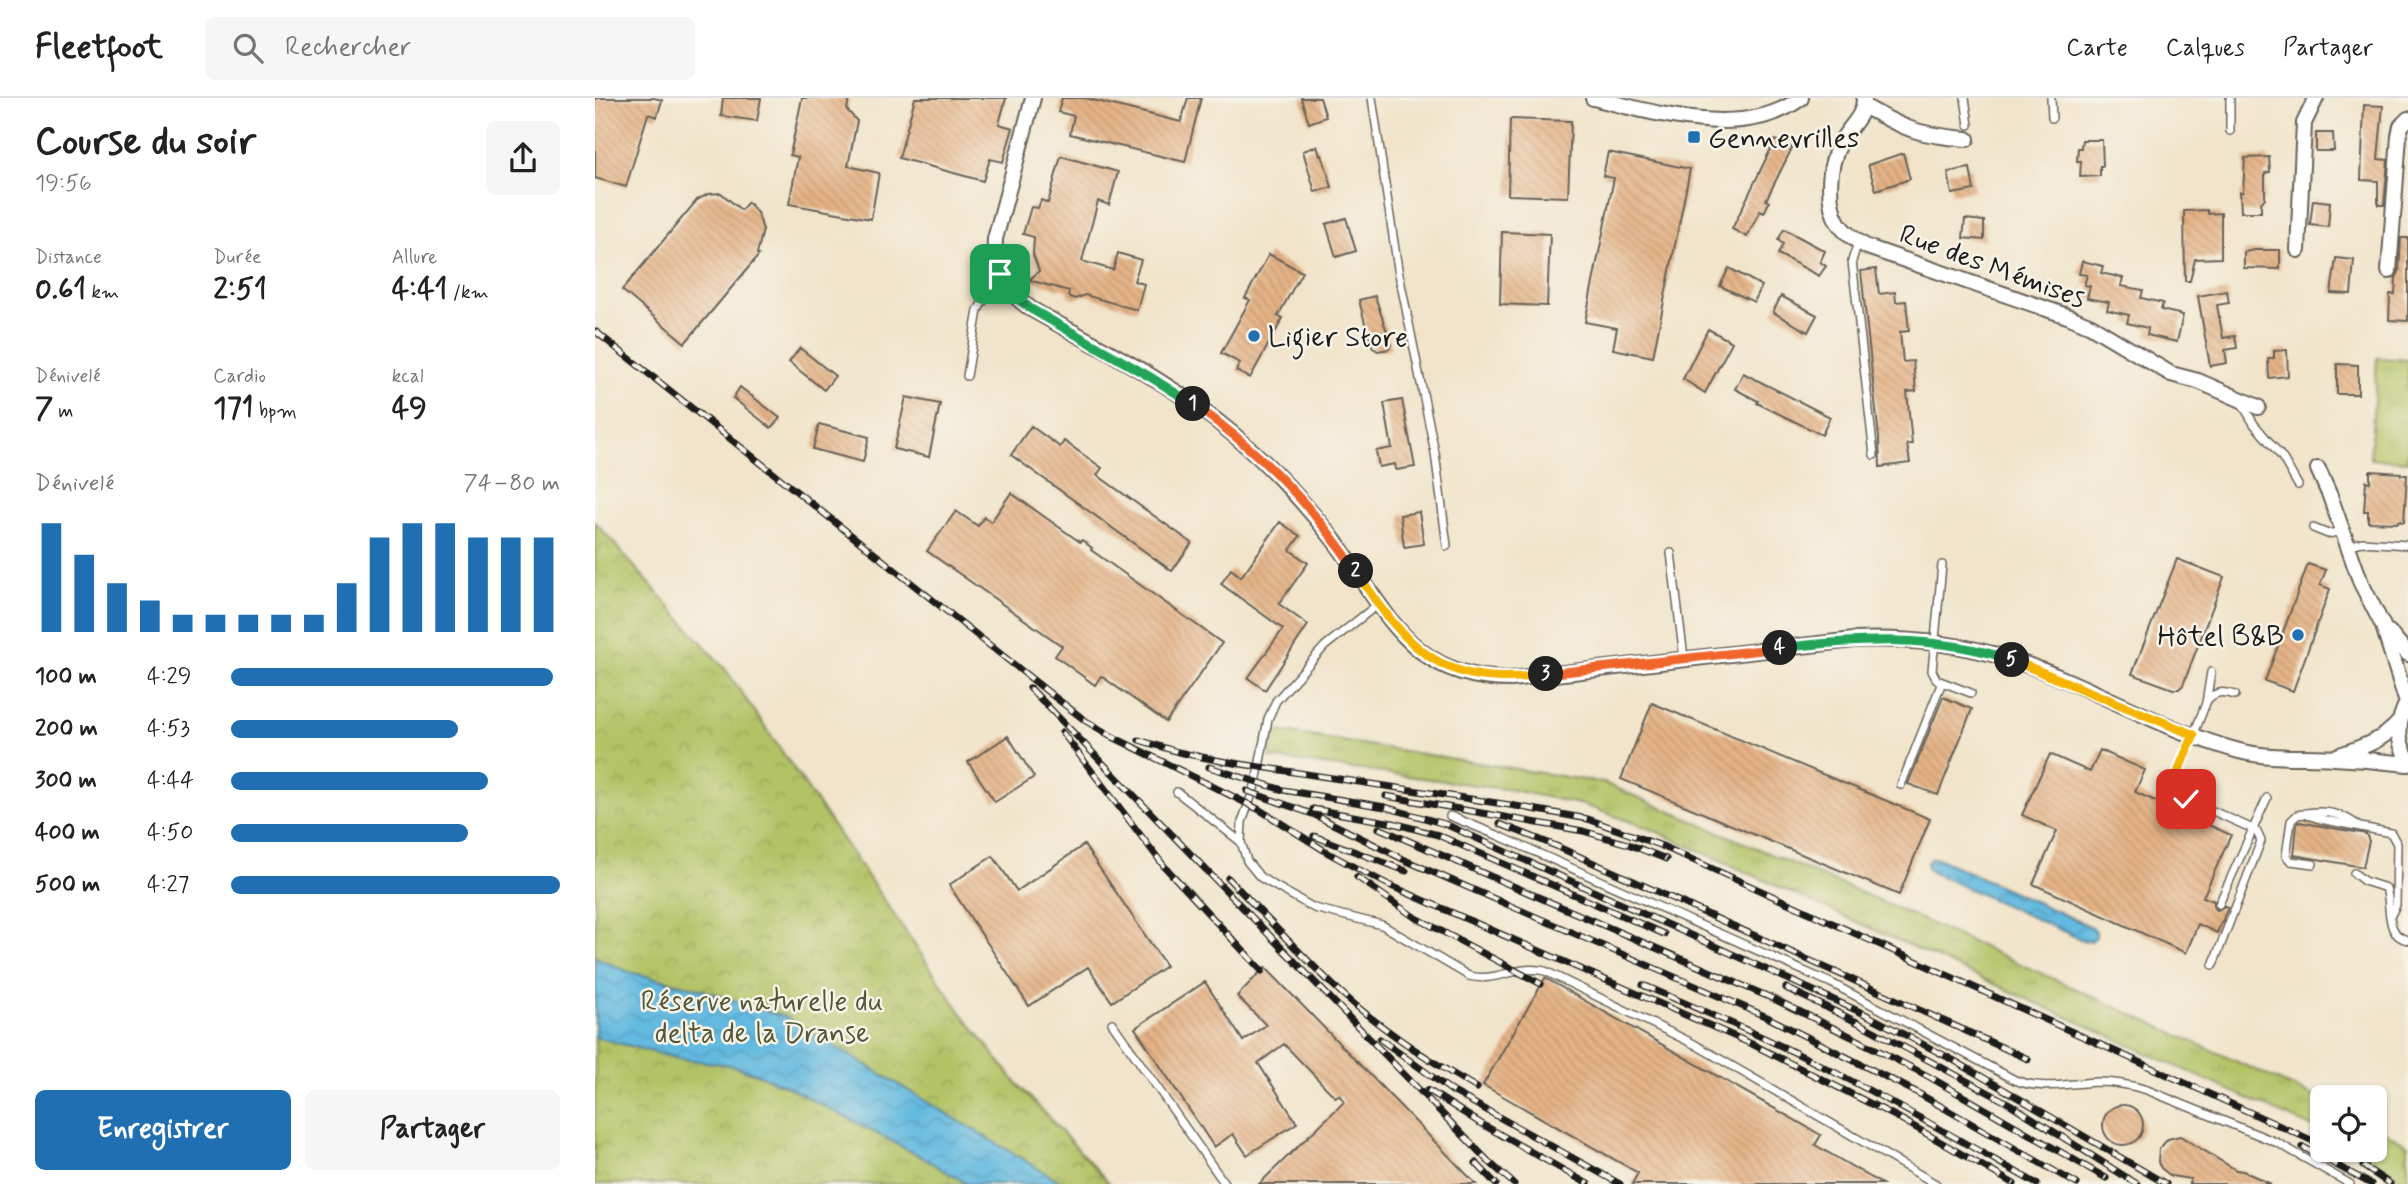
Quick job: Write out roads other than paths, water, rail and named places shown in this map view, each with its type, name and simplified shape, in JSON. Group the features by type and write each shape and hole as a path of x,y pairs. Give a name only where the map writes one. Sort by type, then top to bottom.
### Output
{"street":[{"path":"1033,98 995,239 996,263 1005,285 1021,303 1179,394 1231,432 1307,507 1337,545 1377,605 1399,631 1422,652 1450,668 1480,677 1519,678 1854,640 1934,643 2009,658 2194,735 2251,754 2408,762 2401,744 2399,722 2407,702 2383,626 2361,583 2318,469"},
{"path":"1593,98 1668,116 1714,120 1770,114 1801,98"},
{"path":"2298,250 2304,123 2316,98"},
{"path":"1864,102 1913,131 1932,136 1968,132"},
{"name":"Rue des Mémises","path":"1864,102 1840,144 1830,174 1831,209 1840,225 1858,242 2070,317 2101,332 2165,371 2198,381 2258,407"},
{"path":"2389,271 2399,136 2401,126 2408,119"},
{"path":"2383,626 2408,654"},
{"path":"2332,758 2376,741 2399,722"}],"lane":[{"path":"1372,98 1398,269 1435,453 1447,546"},
{"path":"1965,98 1968,132"},
{"path":"2051,98 2052,118"},
{"path":"2229,131 2230,98"},
{"path":"1858,242 1852,261 1874,455"},
{"path":"967,376 978,310 985,298 1005,285"},
{"path":"2239,399 2254,424 2282,457 2298,485"},
{"path":"2313,528 2328,534 2342,531"},
{"path":"2347,546 2362,542 2408,545"},
{"path":"1671,553 1684,658"},
{"path":"1942,565 1932,671 1942,682 1971,693"},
{"path":"1377,605 1325,646 1276,701 1268,719 1256,783 1242,822 1241,842 1247,861 1260,877 1302,903 1326,912 1382,925 1448,966 1478,979 1531,969 1545,971 1682,1037 1936,1184"},
{"path":"2211,672 2206,703 2177,777 2178,792 2186,799 2253,829 2260,836 2260,846 2213,965"},
{"path":"1901,785 1942,682"},
{"path":"2206,703 2215,693 2235,695"},
{"path":"1177,792 1241,842"},
{"path":"2219,904 2267,797"},
{"path":"2313,864 2291,861 2286,856 2293,817 2304,814 2386,831 2396,840 2396,905 2392,914"},
{"path":"1450,816 1831,983 2015,1080 2042,1087 2107,1083 2131,1085 2278,1143 2350,1184"},
{"path":"2354,873 2364,881 2386,888 2393,930 2401,939 2408,940"},
{"path":"1112,1024 1226,1184"}],"water":[{"path":"1932,858 2092,927 2096,931 2096,937 2085,941 1931,872 1927,868 1927,862"},
{"path":"595,957 629,972 694,987 786,1017 1064,1184 967,1184 918,1155 786,1086 757,1074 730,1065 675,1058 595,1037"}],"railway":[{"path":"595,331 1086,721 1260,810 1330,854 1389,885 1754,1045 1899,1118 2014,1184"},
{"path":"1030,688 1488,1161 1514,1184"},
{"path":"1062,732 1164,866 1262,971"},
{"path":"1139,740 1221,761 1588,819 1662,846 2310,1140"},
{"path":"1209,767 1283,790 1385,807 1445,824 1867,1015 1955,1061 2166,1184"},
{"path":"1247,791 1315,815 1407,861 1767,1017 1916,1092 2077,1184"},
{"path":"1386,796 1583,831 1666,859"},
{"path":"1313,809 1393,823 1438,835 1664,934"},
{"path":"1500,824 1556,846 2028,1059"},
{"path":"1379,828 1776,1000 1926,1075 2106,1178"},
{"path":"1314,836 1406,871"},
{"path":"1357,877 1413,916 1541,984"},
{"path":"1228,878 1349,1000 1402,1041 1477,1088"},
{"path":"1643,985 1834,1072 2037,1184"},
{"path":"1786,988 1859,1023 2010,1104 2137,1184"},
{"path":"1380,1039 1452,1091 1620,1184"},
{"path":"1428,1090 1480,1123 1588,1184"},
{"path":"2303,1147 2371,1184"},
{"path":"1476,1163 1496,1184"},
{"path":"2363,1166 2390,1184"}],"place":[{"name":"Gennevrilles","path":"1694,137"},
{"name":"Ligier Store","path":"1254,336"},
{"name":"Hôtel B&B","path":"2298,635"}],"park label":[{"name":"Réserve naturelle du delta de la Dranse","path":"762,1016"}]}
